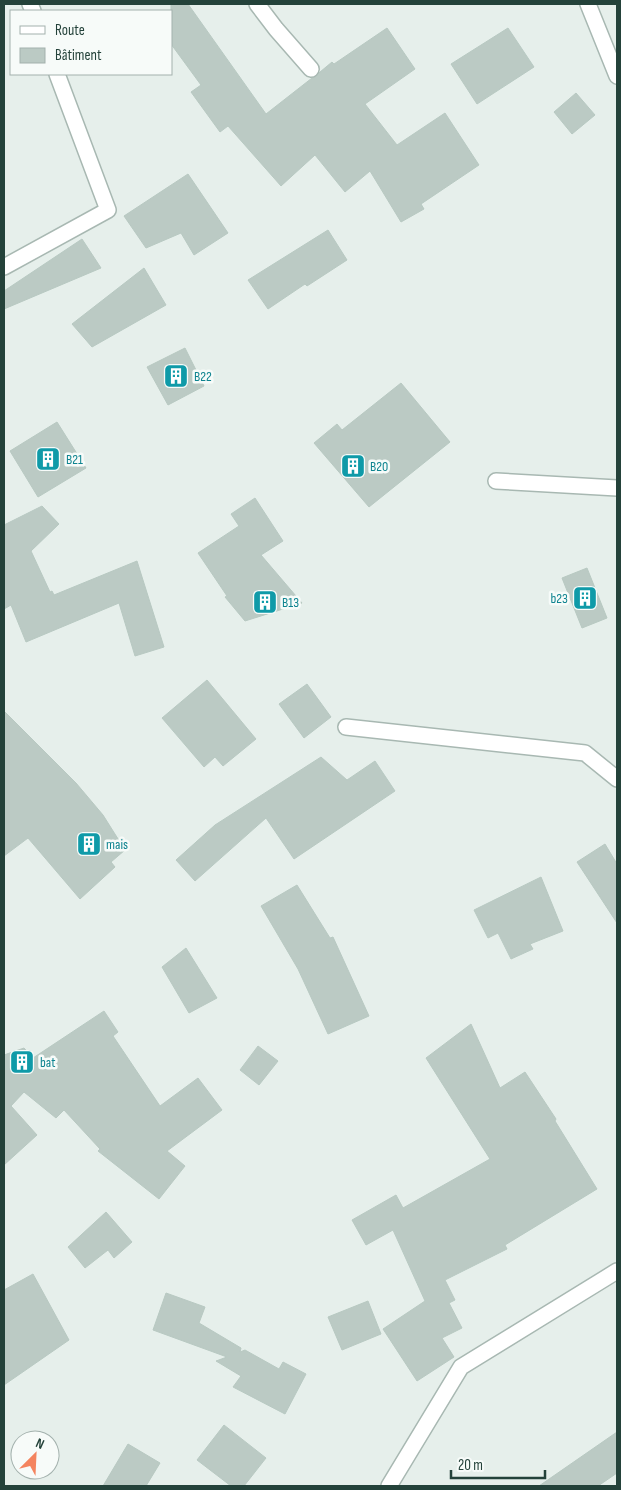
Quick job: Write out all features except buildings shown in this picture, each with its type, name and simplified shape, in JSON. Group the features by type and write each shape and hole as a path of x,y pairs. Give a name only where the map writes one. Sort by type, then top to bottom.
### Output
{"street":[{"path":"256,4 311,69"},
{"path":"588,4 617,76"},
{"path":"4,267 108,210 57,75"},
{"path":"496,481 617,488"},
{"path":"346,727 585,753 617,780"},
{"path":"389,1486 461,1367 617,1271"}],"place":[{"name":"B22","path":"176,376"},
{"name":"B21","path":"48,459"},
{"name":"B20","path":"353,466"},
{"name":"b23","path":"585,598"},
{"name":"B13","path":"265,602"},
{"name":"mais","path":"89,844"},
{"name":"bat","path":"22,1062"}]}
